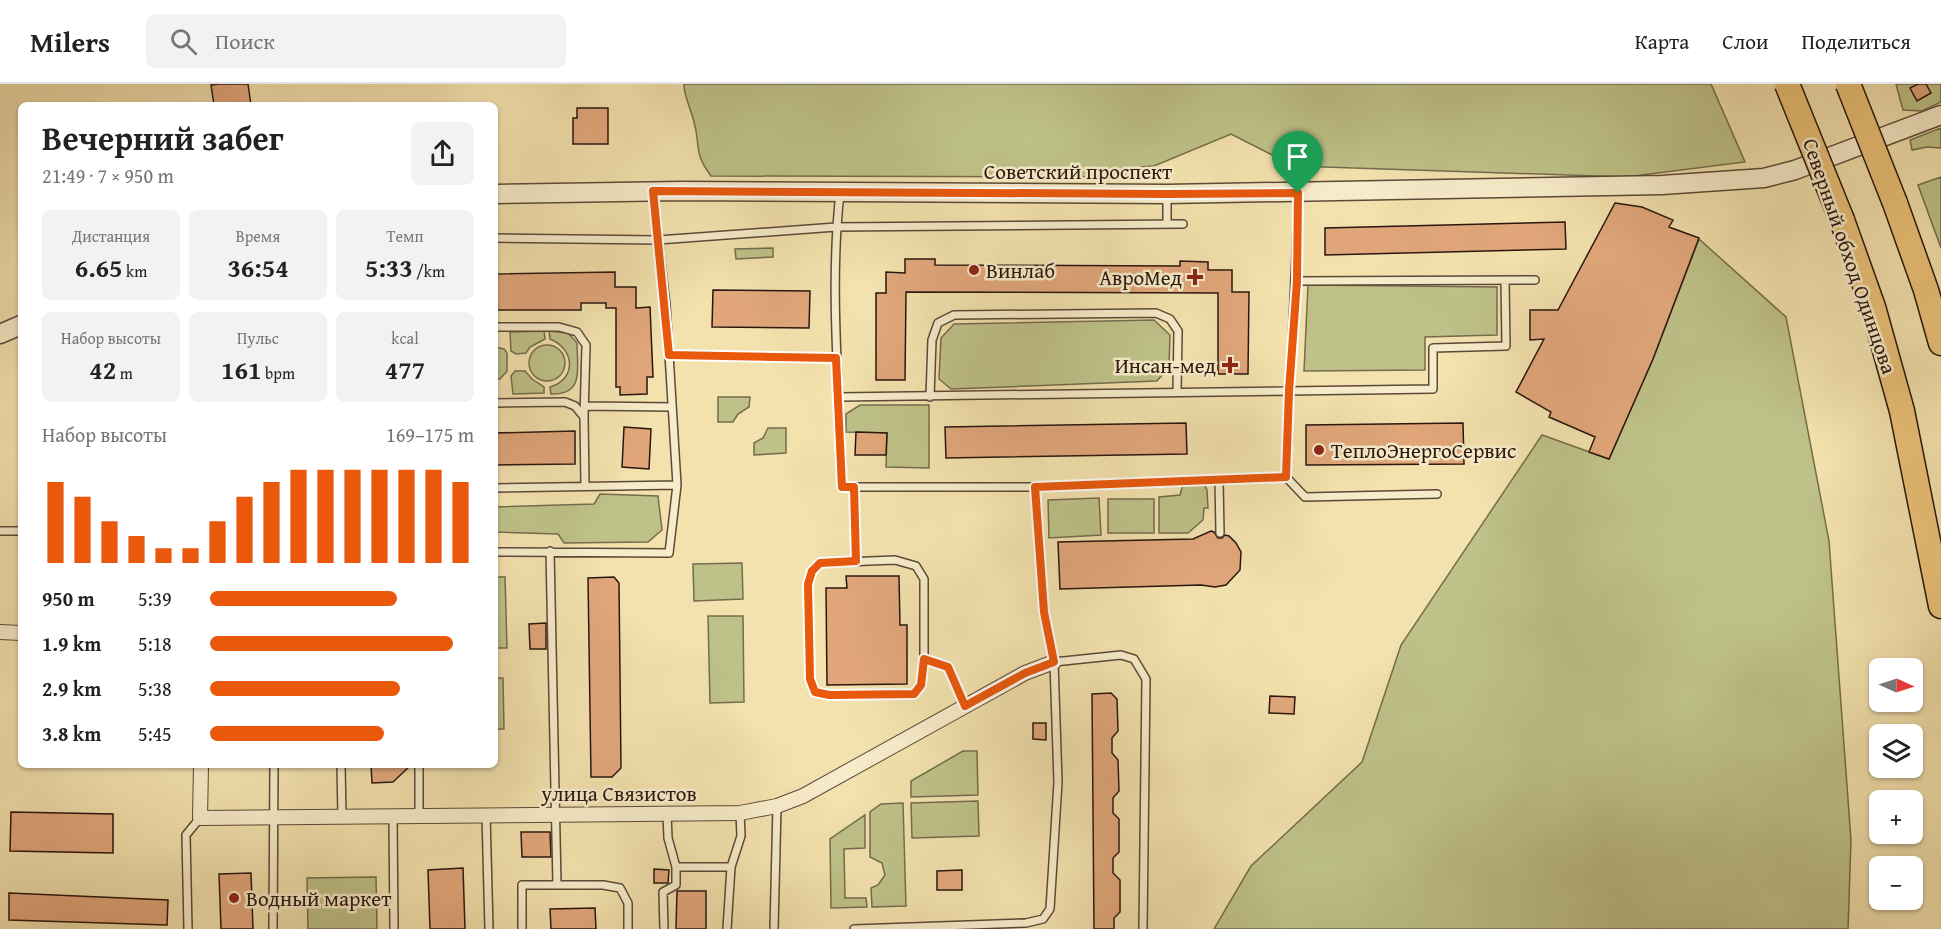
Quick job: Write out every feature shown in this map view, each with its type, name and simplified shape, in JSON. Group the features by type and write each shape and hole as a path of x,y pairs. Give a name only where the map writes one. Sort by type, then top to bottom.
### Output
{"highway":[{"name":"Северный обход Одинцова","path":"1787,84 1842,220 1873,307 1902,411 1941,606"},
{"path":"1848,84 1895,203 1926,290 1941,343"}],"street":[{"name":"Советский проспект","path":"498,194 653,191 1298,193 1662,185 1764,178 1795,170 1941,115"},
{"path":"0,334 18,326"},
{"path":"0,632 18,633"},
{"name":"улица Связистов","path":"200,818 740,813 777,806 803,796 1025,673 1054,662"},
{"path":"200,818 201,768"}],"lane":[{"path":"498,552 669,553 677,485 669,355 653,191"},
{"path":"840,192 836,228 836,358 840,397 842,487 1035,487 1286,477"},
{"path":"1298,193 1297,281 1289,391 1286,477 1305,498 1437,494"},
{"path":"1167,194 1167,224"},
{"path":"498,238 658,240 836,228 1184,224"},
{"path":"840,397 1433,389 1433,348 1506,346 1505,280"},
{"path":"1297,281 1535,280"},
{"path":"930,397 932,340 938,323 954,315 1156,313 1170,319 1178,331 1177,392"},
{"path":"498,327 559,327 577,332 585,345 585,486"},
{"path":"669,355 836,358"},
{"path":"498,403 565,402 575,406 584,417"},
{"path":"585,406 672,407"},
{"path":"1219,480 1220,533"},
{"path":"498,488 677,485"},
{"path":"854,487 856,561"},
{"path":"854,929 1026,923 1043,919 1050,909 1058,782 1054,662 1044,612 1035,487"},
{"path":"0,531 18,531"},
{"path":"550,551 557,885"},
{"path":"896,560 916,566 924,579 924,659 921,685 914,694 829,695 815,692 810,679 808,584 812,571 820,563 856,561 896,560"},
{"path":"1054,662 1121,655 1134,659 1146,679 1143,929"},
{"path":"924,659 948,667 965,706"},
{"path":"273,929 274,768"},
{"path":"341,768 342,816"},
{"path":"419,768 419,816"},
{"path":"774,929 777,806"},
{"path":"664,929 663,892 676,885 676,867 668,838 667,813"},
{"path":"727,929 730,867 741,836 740,813"},
{"path":"486,815 489,929"},
{"path":"393,816 394,929"},
{"path":"188,929 186,835 200,818"},
{"path":"676,867 730,867"},
{"path":"522,929 522,885 603,885 620,888 628,903 628,929"}],"green space":[{"path":"684,84 1711,84 1745,162 1626,177 1294,166 1231,134 1154,166 1140,167 1124,177 711,176 700,155"},
{"path":"1896,84 1941,84 1941,102 1922,111 1903,110"},
{"path":"1941,128 1941,148 1927,147 1912,150 1910,140"},
{"path":"1941,177 1941,248 1918,185"},
{"path":"1699,239 1786,317 1829,541 1851,840 1848,929 1214,929 1251,866 1362,762 1401,645 1542,435 1609,459 1653,359"},
{"path":"773,248 773,257 736,259 735,249"},
{"path":"1308,285 1497,287 1497,335 1425,337 1425,370 1304,371"},
{"path":"1154,320 1170,335 1169,367 1157,381 951,389 939,379 941,338 954,324"},
{"path":"544,331 545,339 530,347 526,353 516,354 511,351 510,332"},
{"path":"549,331 568,333 577,343 577,378 569,390 562,393 551,394 550,387 565,378 570,364 564,350 550,339"},
{"path":"547,345 560,350 565,363 560,376 547,381 534,376 529,363 534,350"},
{"path":"498,348 504,349 507,353 507,371 498,379"},
{"path":"515,371 525,371 544,387 544,393 513,394 511,376"},
{"path":"718,397 750,397 749,407 738,414 733,422 718,422"},
{"path":"860,405 929,405 929,468 886,467 887,433 846,432 846,414"},
{"path":"768,428 786,428 786,453 754,455 754,443 763,438"},
{"path":"1202,480 1207,490 1208,508 1204,508 1203,520 1188,533 1159,533 1159,497 1180,495 1184,481"},
{"path":"600,494 658,496 662,530 648,542 564,543 558,534 498,532 498,507 594,504"},
{"path":"1099,498 1101,535 1049,538 1048,500"},
{"path":"1108,499 1154,499 1154,533 1108,533"},
{"path":"742,563 743,599 694,601 693,564"},
{"path":"498,577 505,577 507,648 498,648"},
{"path":"708,616 743,616 744,702 710,703"},
{"path":"498,678 503,678 504,729 498,729"},
{"path":"963,751 977,751 978,795 911,797 911,781"},
{"path":"978,801 979,836 912,838 911,803"},
{"path":"903,803 906,906 872,907 871,888 878,885 885,875 882,863 870,857 870,812 881,804"},
{"path":"865,815 865,848 844,849 845,898 866,898 867,907 831,908 830,839"},
{"path":"376,877 377,929 308,929 307,878"}],"building":[{"path":"248,84 251,102 214,102 211,85"},
{"path":"1918,84 1926,84 1931,93 1917,101 1910,88"},
{"path":"577,108 608,108 608,144 573,144 573,118 577,118"},
{"path":"1615,203 1642,207 1673,220 1669,227 1699,238 1653,359 1609,459 1589,452 1595,437 1549,417 1551,412 1516,392 1544,339 1530,340 1530,310 1558,310"},
{"path":"1565,222 1566,249 1325,255 1325,228"},
{"path":"905,259 935,259 935,265 1180,266 1180,261 1208,262 1208,270 1232,270 1232,292 1249,292 1248,374 1218,374 1218,293 906,292 905,380 876,380 876,293 886,293 886,272 905,273"},
{"path":"615,272 615,287 636,287 636,308 650,307 653,377 647,377 647,394 620,395 620,387 616,387 616,308 606,308 606,303 581,303 581,310 498,310 498,274"},
{"path":"713,290 810,291 809,328 712,327"},
{"path":"1186,423 1187,454 946,458 945,427"},
{"path":"1463,423 1464,464 1306,465 1306,425"},
{"path":"624,427 651,429 649,469 622,467"},
{"path":"575,431 575,464 498,465 498,433"},
{"path":"856,432 887,433 886,455 855,455"},
{"path":"1211,531 1218,538 1229,536 1241,552 1240,570 1226,585 1060,589 1058,542 1193,539"},
{"path":"846,576 899,576 900,625 907,625 907,684 827,685 826,588 847,588"},
{"path":"614,577 619,583 621,768 612,777 591,777 588,578"},
{"path":"546,623 546,649 530,649 529,624"},
{"path":"1111,693 1117,699 1118,731 1112,738 1112,753 1118,760 1119,791 1113,798 1113,813 1119,819 1119,852 1113,858 1113,873 1120,880 1120,912 1114,918 1114,929 1094,929 1092,694"},
{"path":"1270,696 1295,697 1294,714 1269,713"},
{"path":"1033,723 1046,723 1046,740 1033,739"},
{"path":"371,768 408,768 393,782 372,783"},
{"path":"11,812 113,814 113,853 10,851"},
{"path":"521,832 550,832 551,857 522,857"},
{"path":"463,868 465,929 430,929 428,870"},
{"path":"654,869 669,870 668,883 654,883"},
{"path":"962,870 962,890 937,890 937,871"},
{"path":"251,873 253,929 221,929 219,874"},
{"path":"677,891 706,891 706,929 676,929"},
{"path":"9,893 168,900 167,925 9,920"},
{"path":"595,908 596,929 551,929 550,909"}],"place":[{"name":"Винлаб","path":"974,270"},
{"name":"АвроМед","path":"1195,277"},
{"name":"Инсан-мед","path":"1230,365"},
{"name":"ТеплоЭнергоСервис","path":"1319,450"},
{"name":"Водный маркет","path":"234,898"}],"route":[{"path":"653,191 1298,193 1297,281 1289,391 1286,477 1035,487 1044,612 1054,662 1025,673 965,706 948,667 924,659 921,685 914,694 829,695 815,692 810,679 808,584 812,571 820,563 856,561 854,487 842,487 840,397 836,358 669,355 666,305 653,191"}]}
